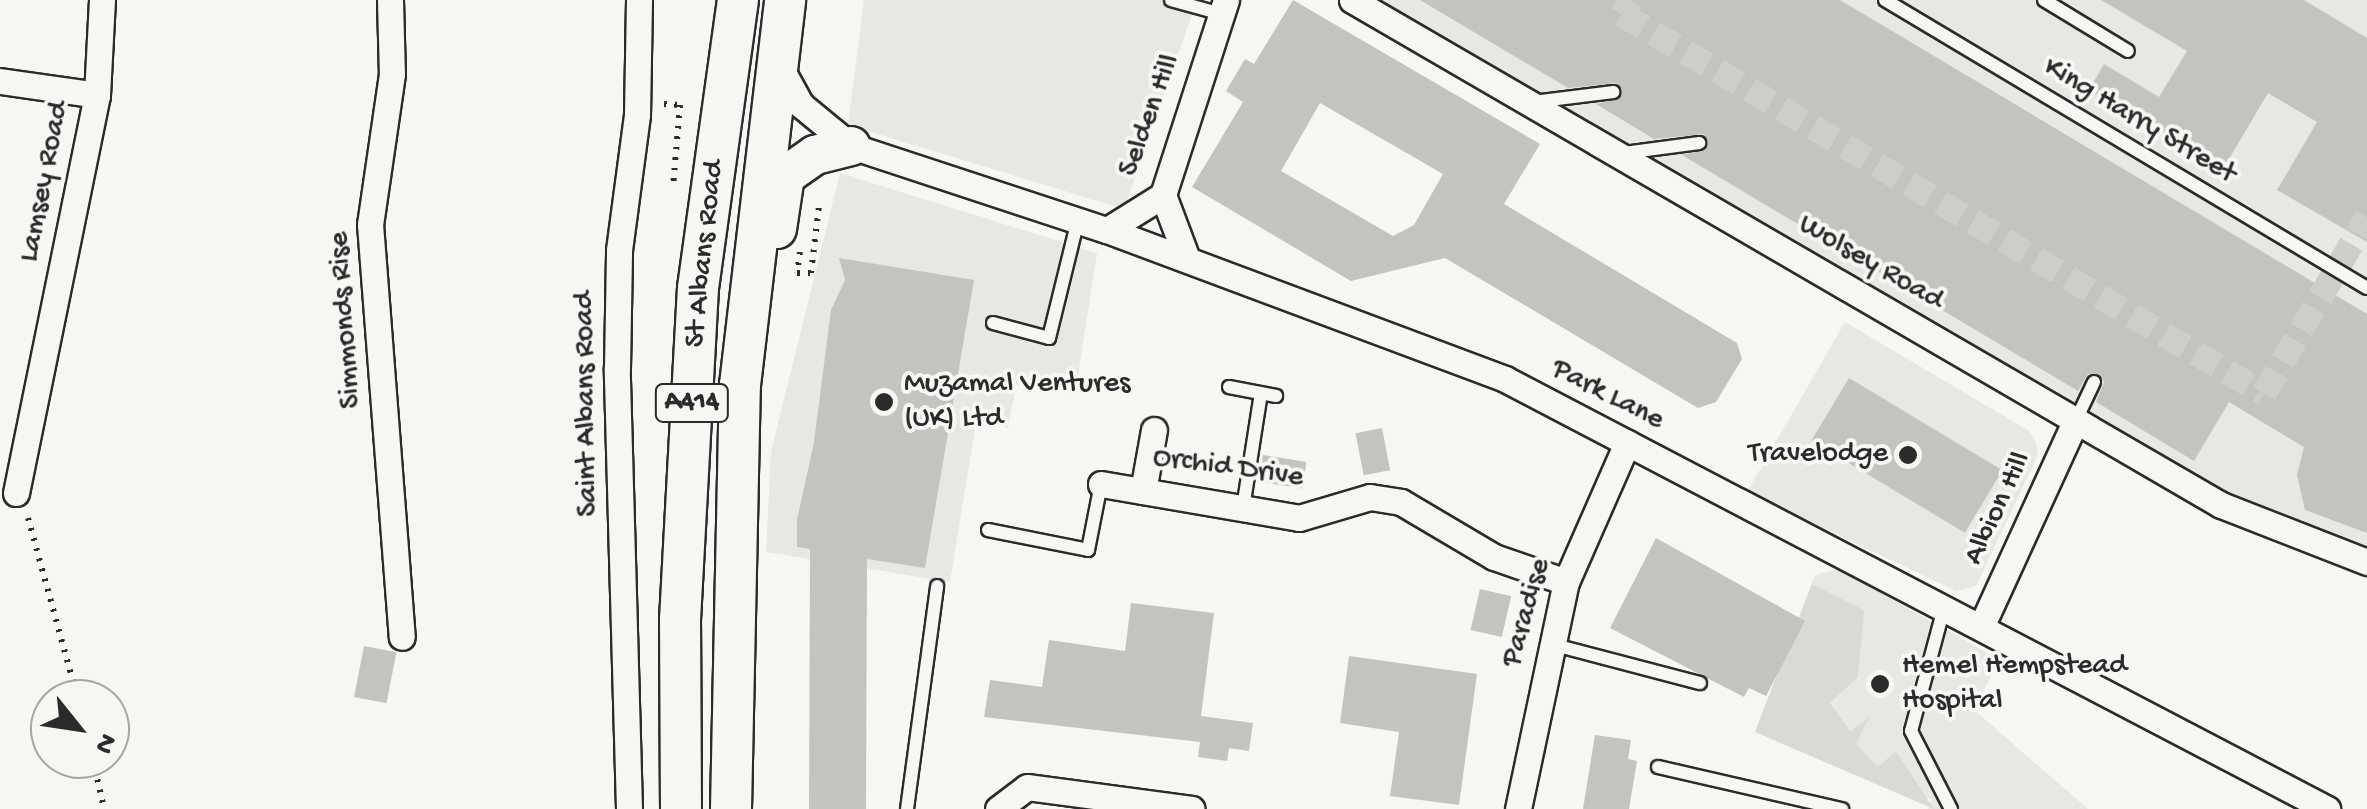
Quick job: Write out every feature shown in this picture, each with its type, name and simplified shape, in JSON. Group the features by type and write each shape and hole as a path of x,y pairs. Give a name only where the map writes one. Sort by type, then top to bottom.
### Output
{"main road":[{"name":"St Albans Road","path":"680,809 680,620 698,288 738,0"},
{"name":"St Albans Road","path":"730,809 744,355 785,0"}],"street":[{"name":"Lamsey Road","path":"16,494 97,95 102,0"},
{"name":"Simmonds Rise","path":"390,0 392,74 370,224 402,637"},
{"name":"Saint Albans Road","path":"629,809 617,368 620,250 638,102 639,0"},
{"name":"Wolsey Road","path":"1352,0 2221,505 2367,562"},
{"name":"Selden Hill","path":"1107,230 1162,195 1224,7"},
{"path":"776,60 801,105 851,146"},
{"path":"0,81 97,95"},
{"path":"744,355 771,281 785,176 815,155 851,146"},
{"name":"Park Lane","path":"851,146 1107,230 1505,379 1982,625 2327,809"},
{"path":"1162,195 1187,259"},
{"name":"Albion Hill","path":"1982,625 2076,420"},
{"path":"1143,491 1154,430"},
{"name":"Paradise","path":"1518,809 1548,644 1566,582 1627,443"},
{"name":"Orchid Drive","path":"1100,484 1299,518 1370,497 1401,502 1494,556 1566,582"},
{"path":"998,809 1027,786 1192,809"}],"lane":[{"path":"1171,0 1224,7"},
{"name":"King Harry Street","path":"1884,0 2367,288"},
{"path":"2044,0 2128,51"},
{"path":"1531,102 1612,92"},
{"path":"1617,153 1699,143"},
{"path":"994,323 1049,338 1078,220"},
{"path":"2076,420 2094,382"},
{"path":"1229,387 1276,396"},
{"path":"1242,508 1261,393"},
{"path":"988,530 1088,550 1100,484"},
{"path":"907,809 937,586"},
{"path":"1944,606 1911,731 1951,809"},
{"path":"1548,644 1700,683"},
{"path":"1658,768 1842,809"}],"path":[{"path":"638,102 680,105 672,197"},
{"path":"16,494 36,534 73,679"},
{"path":"97,779 104,809"}],"shaded area":[{"path":"864,0 1197,0 1124,209 848,125"},
{"path":"1352,0 2367,0 2367,562 2221,505"},
{"path":"840,173 1097,253 1075,395 1016,385 1008,428 976,423 950,582 766,552 771,452"},
{"path":"1845,322 2029,431 2036,442 2038,455 1976,586 1956,591 1747,492"},
{"name":"Hemel Hempstead Hospital","path":"1838,569 2000,660 1973,709 2088,809 1928,809 1931,799 1755,732 1815,575"},
{"path":"1812,584 1864,610 1858,677 1830,703 1850,731 1869,717 1856,744 1878,767 1896,751 1934,809 1755,732"}],"building":[{"path":"1293,0 1540,144 1504,204 1737,343 1742,359 1716,402 1698,408 1445,258 1351,281 1192,187 1243,102 1226,91 1245,59 1254,64","holes":["1320,103 1443,174 1414,225 1393,236 1281,171"]},
{"path":"1420,0 1840,0 2367,314 2367,533 2305,510 2297,475 2304,447 2229,402 2194,461 2096,402 2104,382 2099,374 2088,374 2078,391 1682,155 1706,150 1704,134 1654,139 1596,104 1620,99 1618,83 1568,88"},
{"path":"2101,0 2304,0 2367,38 2367,242 2277,190 2317,122 2268,93 2223,169 2089,90 2104,64 2159,97 2187,51"},
{"name":"Muzamal Ventures (UK) Ltd","path":"839,258 974,280 925,568 867,559 866,809 809,809 810,549 797,547 797,520 814,442 831,310 845,280"},
{"name":"Travelodge","path":"1849,378 2002,470 1965,533 1811,441"},
{"path":"1382,428 1390,470 1364,475 1355,433"},
{"path":"1263,455 1306,462 1302,489 1259,482"},
{"path":"1656,538 1805,621 1766,696 1749,688 1744,697 1610,628"},
{"path":"1480,589 1511,596 1502,637 1471,630"},
{"path":"1131,603 1214,613 1201,716 1253,723 1249,751 1229,748 1227,761 1198,757 1200,742 984,717 990,680 1042,687 1049,640 1125,651"},
{"path":"364,646 396,652 386,703 354,697"},
{"path":"1349,656 1477,674 1459,805 1390,796 1399,732 1340,723"},
{"path":"1595,735 1631,740 1628,759 1637,761 1629,809 1583,809"}],"tunnel":[{"path":"1631,0 1622,14 2264,393 2367,217"}],"place":[{"name":"Muzamal Ventures (UK) Ltd","path":"884,402"},
{"name":"Travelodge","path":"1908,455"},
{"name":"Hemel Hempstead Hospital","path":"1880,684"}]}
